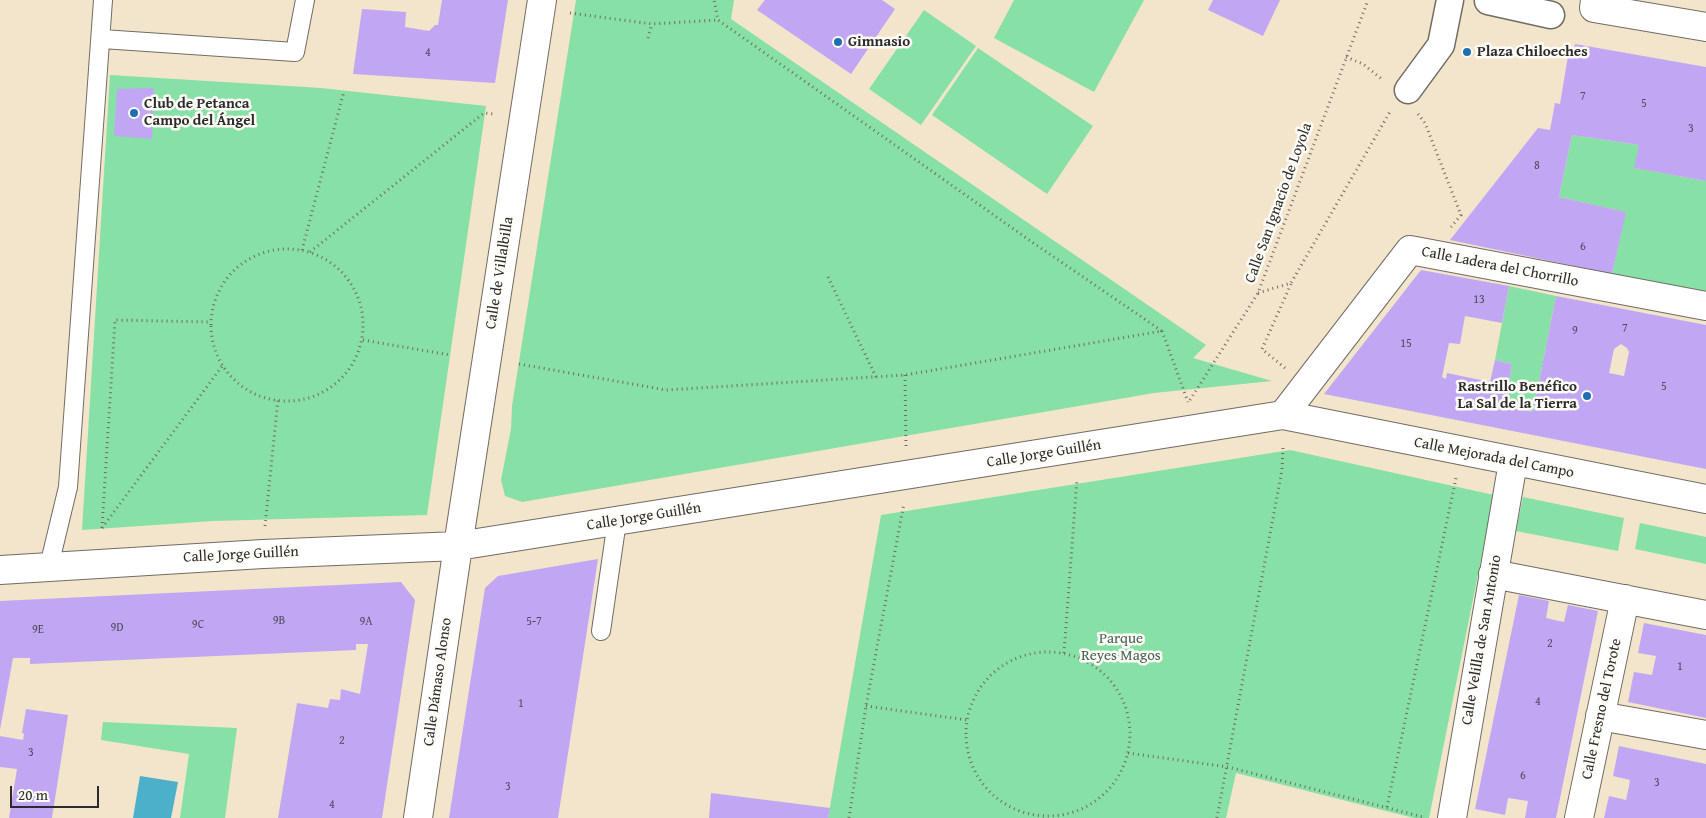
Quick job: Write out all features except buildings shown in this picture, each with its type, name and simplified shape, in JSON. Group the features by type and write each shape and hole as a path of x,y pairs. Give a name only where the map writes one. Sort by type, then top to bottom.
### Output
{"street":[{"name":"Calle de Villalbilla","path":"458,546 542,0"},
{"path":"1405,93 1441,45 1450,0"},
{"path":"1488,1 1551,15"},
{"path":"1594,4 1706,28"},
{"name":"Calle Ladera del Chorrillo","path":"1283,415 1410,250 1706,306"},
{"name":"Calle Jorge Guillén","path":"0,570 458,546 1283,415"},
{"name":"Calle Mejorada del Campo","path":"1283,415 1706,499"},
{"name":"Calle Velilla de San Antonio","path":"1452,818 1513,462"},
{"name":"Calle Dámaso Alonso","path":"418,818 458,546"},
{"path":"1493,574 1706,616"},
{"name":"Calle Fresno del Torote","path":"1579,818 1625,599"},
{"path":"1600,716 1706,735"}],"lane":[{"path":"48,566 68,487 102,38 103,0"},
{"path":"102,38 295,52 305,0"},
{"path":"601,631 617,521"}],"path":[{"path":"714,0 718,20"},
{"name":"Calle San Ignacio de Loyola","path":"1162,331 1188,402 1258,293 1368,0"},
{"path":"570,13 652,24 718,20 1024,237 1162,331"},
{"path":"648,38 652,24"},
{"path":"1346,57 1363,64 1405,93 1425,124 1462,215 1445,235"},
{"path":"302,250 344,91"},
{"path":"1290,372 1262,349 1291,283 1396,101 1405,93"},
{"path":"309,252 484,113 496,114"},
{"path":"272,249 302,250 321,256 342,271 356,291 363,315 363,340 354,364 338,383 316,396 292,402 267,399 244,388 222,365 214,347 210,322 215,297 228,275 248,259 272,249"},
{"path":"828,277 876,377"},
{"path":"1258,293 1291,283"},
{"path":"210,322 115,320 102,528 222,365"},
{"path":"519,364 666,390 905,375 1162,331"},
{"path":"363,340 450,355"},
{"path":"849,818 866,706 904,506 906,476 905,375"},
{"path":"265,527 278,400"},
{"path":"1217,818 1282,470 1283,447"},
{"path":"1387,808 1456,477"},
{"path":"1064,653 1076,479"},
{"path":"1036,652 1064,653 1089,662 1109,679 1114,686 1123,701 1130,726 1128,752 1118,777 1101,796 1079,810 1053,816 1027,816 1002,802 981,782 968,757 967,720 972,701 987,678 1009,660 1036,652"},
{"path":"866,706 967,720"},
{"path":"1128,752 1228,767 1428,818"}],"green space":[{"path":"576,0 734,0 731,19 1206,345 1193,358 1272,381 1154,393 522,502 505,496 501,480 511,429 512,406"},
{"path":"1014,0 1144,0 1094,92 994,38"},
{"path":"924,10 976,46 921,125 869,89"},
{"path":"978,48 1093,126 1047,194 932,115"},
{"path":"110,75 321,88 486,106 427,515 213,521 82,530"},
{"path":"1572,135 1639,145 1635,168 1706,181 1706,294 1612,274 1625,212 1559,197"},
{"path":"1509,286 1556,296 1533,412 1505,406 1512,364 1495,360"},
{"name":"Parque Reyes Magos","path":"1290,450 1494,495 1429,818 1414,818 1236,773 1226,818 828,818 881,515"},
{"path":"1523,497 1624,518 1618,551 1516,531"},
{"path":"1640,523 1706,537 1706,564 1635,549"},
{"path":"103,722 237,728 225,818 180,818 189,754 101,740"}],"water":[{"path":"140,776 178,782 171,818 133,818"}],"place":[{"name":"Gimnasio","path":"838,42"},
{"name":"Plaza Chiloeches","path":"1467,52"},
{"name":"Club de Petanca Campo del Ángel","path":"134,113"},
{"name":"Rastrillo Benéfico La Sal de la Tierra","path":"1587,396"}]}
